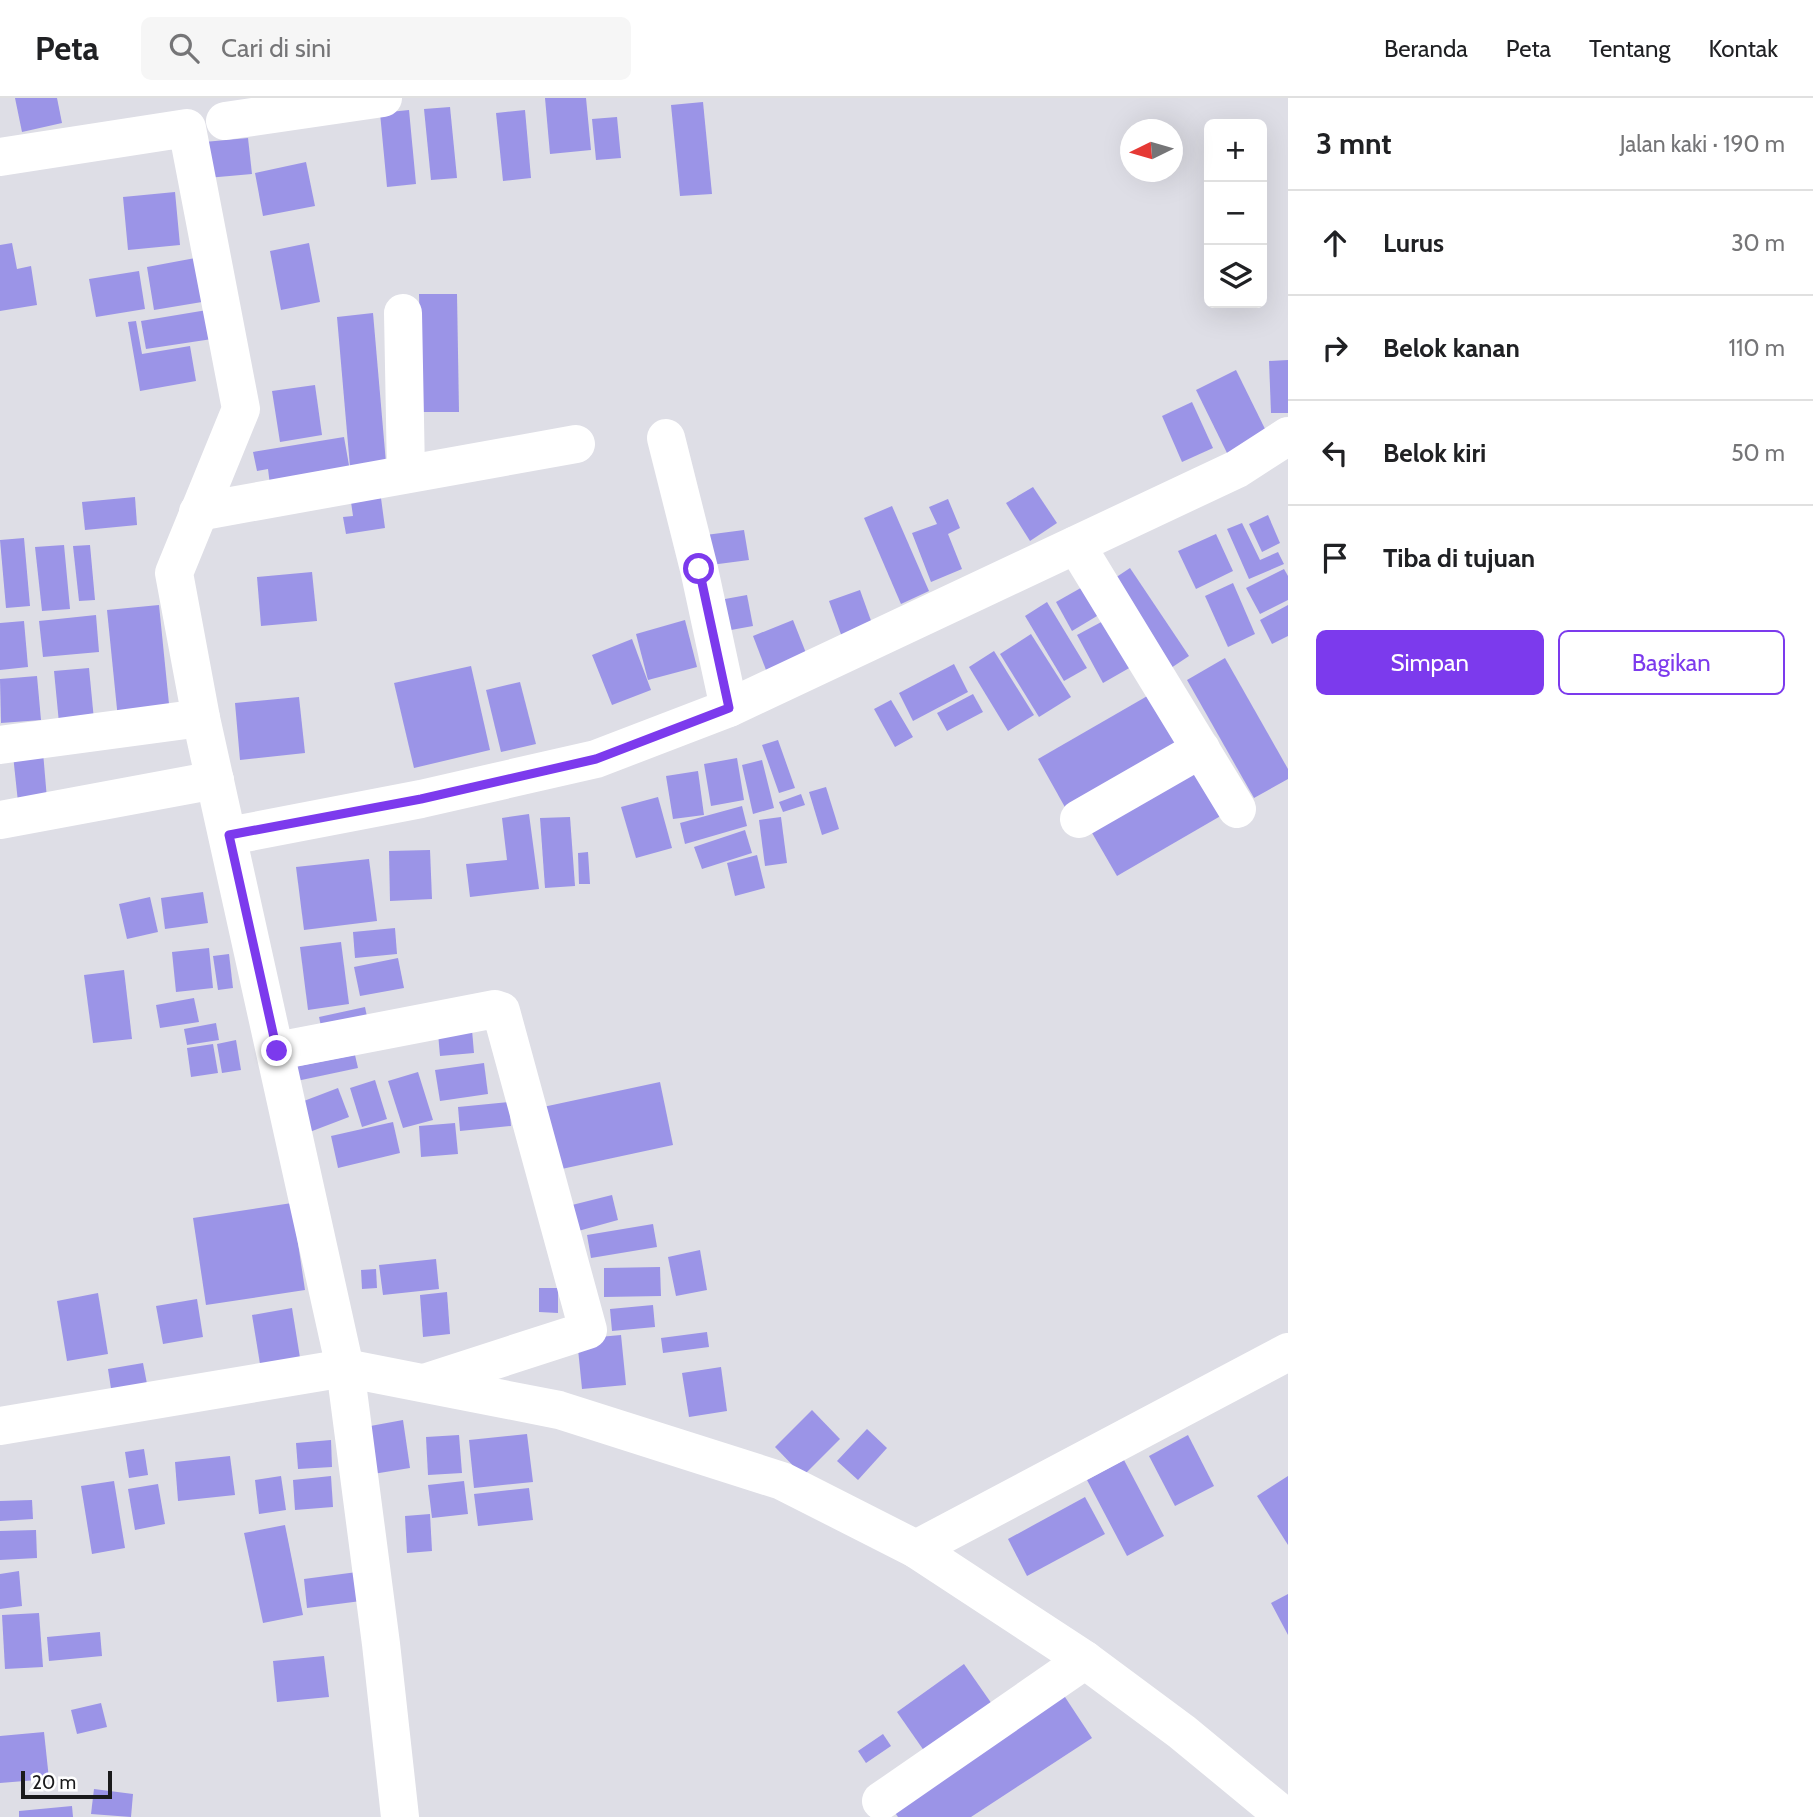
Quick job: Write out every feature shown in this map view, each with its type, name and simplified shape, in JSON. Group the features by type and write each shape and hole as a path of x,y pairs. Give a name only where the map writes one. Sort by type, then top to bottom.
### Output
{"street":[{"path":"1,152 187,128 223,110 374,99"},
{"path":"187,128 241,409 174,573 201,718 277,1051 345,1368 400,1817"},
{"path":"403,313 406,473"},
{"path":"229,835 421,799 596,759 729,708 1237,469 1288,436"},
{"path":"666,438 699,569 729,708"},
{"path":"198,512 576,444"},
{"path":"1076,545 1237,809"},
{"path":"0,745 201,718"},
{"path":"1079,819 1201,750"},
{"path":"0,820 215,780"},
{"path":"277,1051 495,1009 501,1011 588,1330 424,1383"},
{"path":"916,1549 1288,1352"},
{"path":"0,1426 345,1368 559,1410 782,1481 916,1549 1085,1660 1182,1732 1285,1817"},
{"path":"881,1801 1085,1660"}],"building":[{"path":"15,98 57,98 62,123 22,132"},
{"path":"545,98 586,98 591,150 550,154"},
{"path":"703,102 712,194 680,196 671,105"},
{"path":"450,107 457,178 431,180 424,109"},
{"path":"409,110 416,184 387,187 380,113"},
{"path":"525,110 531,178 503,181 496,113"},
{"path":"617,117 621,158 596,160 592,119"},
{"path":"248,138 252,174 207,178 204,142"},
{"path":"306,162 315,206 263,216 255,173"},
{"path":"175,192 180,245 128,250 123,197"},
{"path":"12,243 17,269 31,266 37,305 0,311 0,245"},
{"path":"309,243 320,302 281,310 270,251"},
{"path":"206,256 214,300 154,310 147,267"},
{"path":"139,271 145,309 96,317 89,279"},
{"path":"419,294 457,294 459,412 422,412"},
{"path":"207,310 212,339 146,349 141,321"},
{"path":"373,313 386,463 350,467 337,317"},
{"path":"136,321 142,354 190,346 196,381 140,391 128,322"},
{"path":"1288,360 1288,413 1271,413 1269,361"},
{"path":"1236,370 1268,435 1228,455 1196,390"},
{"path":"315,385 322,435 280,442 272,391"},
{"path":"1192,402 1213,448 1182,462 1162,416"},
{"path":"344,437 350,471 270,485 268,469 257,471 253,452"},
{"path":"1033,487 1057,523 1030,541 1006,503"},
{"path":"135,497 137,525 85,530 82,502"},
{"path":"381,498 385,528 346,534 343,517 353,516 351,502"},
{"path":"948,499 960,528 948,534 962,569 931,582 912,533 937,524 929,507"},
{"path":"892,506 929,591 901,604 864,518"},
{"path":"1268,515 1280,543 1262,552 1249,524"},
{"path":"1242,523 1260,560 1278,552 1284,564 1249,579 1227,529"},
{"path":"744,530 749,560 703,566 698,536"},
{"path":"1216,534 1233,571 1196,589 1178,551"},
{"path":"24,538 30,606 6,608 0,540"},
{"path":"64,545 70,609 42,611 35,547"},
{"path":"90,545 95,600 79,601 73,546"},
{"path":"1130,568 1189,656 1171,668 1112,580"},
{"path":"1284,569 1288,576 1288,600 1260,614 1246,588"},
{"path":"312,572 317,621 261,626 257,577"},
{"path":"1233,583 1255,634 1228,647 1205,596"},
{"path":"1086,585 1102,613 1072,631 1056,602"},
{"path":"860,590 874,629 843,640 829,601"},
{"path":"747,595 753,626 720,632 714,601"},
{"path":"1047,602 1087,668 1064,681 1025,616"},
{"path":"159,605 170,714 118,719 107,610"},
{"path":"1288,605 1288,636 1272,644 1260,620"},
{"path":"96,615 99,652 43,657 39,621"},
{"path":"685,620 697,667 648,680 636,634"},
{"path":"793,620 806,653 766,670 753,636"},
{"path":"1105,620 1131,667 1103,683 1077,635"},
{"path":"24,621 28,667 0,670 0,623"},
{"path":"1031,634 1071,697 1039,717 1000,654"},
{"path":"632,639 651,690 612,705 592,655"},
{"path":"994,651 1034,715 1008,731 969,667"},
{"path":"1225,658 1288,769 1288,779 1254,798 1187,680"},
{"path":"954,664 968,692 913,721 899,693"},
{"path":"471,666 490,750 414,768 394,683"},
{"path":"89,668 94,720 59,723 54,671"},
{"path":"37,676 41,720 1,723 0,679"},
{"path":"520,682 536,744 501,752 486,690"},
{"path":"1156,691 1185,741 1066,809 1038,759"},
{"path":"973,694 983,712 947,731 937,713"},
{"path":"299,697 305,753 240,760 235,703"},
{"path":"891,700 913,737 895,747 874,709"},
{"path":"778,740 795,788 779,793 762,745"},
{"path":"43,752 47,799 18,802 13,755"},
{"path":"737,758 744,800 711,806 704,764"},
{"path":"762,760 774,808 753,814 742,765"},
{"path":"1196,764 1224,814 1117,876 1088,826"},
{"path":"698,771 704,815 673,819 666,776"},
{"path":"826,787 839,829 822,835 809,792"},
{"path":"801,794 805,805 783,812 779,802"},
{"path":"658,797 672,848 636,858 621,807"},
{"path":"742,806 747,826 685,844 680,823"},
{"path":"529,814 539,889 470,897 466,864 507,860 502,818"},
{"path":"570,817 575,886 545,888 540,818"},
{"path":"781,817 787,863 765,866 759,820"},
{"path":"745,830 752,853 702,869 694,847"},
{"path":"430,850 432,899 390,901 389,851"},
{"path":"588,852 590,884 579,884 578,853"},
{"path":"757,855 765,888 735,896 727,863"},
{"path":"369,859 377,921 304,930 296,867"},
{"path":"203,892 208,923 165,929 161,898"},
{"path":"150,897 158,932 127,939 119,904"},
{"path":"395,928 397,954 355,958 353,932"},
{"path":"341,942 349,1004 308,1010 300,947"},
{"path":"209,948 213,988 176,992 172,952"},
{"path":"229,954 233,988 218,990 213,956"},
{"path":"398,958 404,988 360,996 354,967"},
{"path":"124,970 132,1039 93,1043 84,975"},
{"path":"194,998 199,1022 160,1028 156,1005"},
{"path":"365,1007 369,1026 323,1035 319,1017"},
{"path":"216,1023 219,1040 187,1045 184,1029"},
{"path":"472,1030 474,1053 440,1056 438,1033"},
{"path":"236,1040 241,1070 222,1073 217,1044"},
{"path":"213,1044 218,1073 191,1077 187,1048"},
{"path":"355,1055 358,1068 292,1082 289,1068"},
{"path":"484,1063 488,1094 440,1101 435,1070"},
{"path":"418,1072 433,1120 403,1128 388,1081"},
{"path":"375,1080 387,1119 362,1127 350,1088"},
{"path":"660,1082 673,1145 557,1170 543,1107"},
{"path":"338,1088 349,1117 307,1133 296,1104"},
{"path":"509,1102 511,1126 460,1131 458,1107"},
{"path":"393,1122 400,1153 338,1168 331,1136"},
{"path":"455,1123 458,1154 421,1157 419,1126"},
{"path":"612,1195 618,1220 571,1233 564,1207"},
{"path":"292,1203 305,1290 206,1305 193,1218"},
{"path":"653,1224 657,1247 591,1258 587,1235"},
{"path":"700,1250 707,1290 676,1296 668,1257"},
{"path":"436,1259 439,1289 383,1295 379,1265"},
{"path":"660,1267 661,1296 604,1297 604,1268"},
{"path":"376,1269 377,1288 362,1289 361,1270"},
{"path":"539,1288 558,1288 558,1313 539,1312"},
{"path":"447,1292 450,1334 423,1337 420,1295"},
{"path":"98,1293 108,1354 67,1361 57,1301"},
{"path":"197,1299 203,1337 163,1344 156,1306"},
{"path":"653,1305 655,1327 612,1331 610,1309"},
{"path":"292,1308 301,1364 261,1370 252,1315"},
{"path":"707,1332 709,1347 663,1353 661,1338"},
{"path":"621,1335 626,1385 582,1389 577,1339"},
{"path":"143,1363 148,1389 112,1395 108,1369"},
{"path":"721,1367 727,1411 689,1417 682,1373"},
{"path":"812,1410 840,1439 803,1476 775,1447"},
{"path":"403,1420 410,1468 373,1474 365,1427"},
{"path":"867,1429 887,1448 858,1480 837,1461"},
{"path":"527,1434 533,1482 474,1488 469,1440"},
{"path":"459,1435 462,1473 428,1475 426,1437"},
{"path":"1188,1435 1214,1486 1175,1506 1149,1456"},
{"path":"331,1440 332,1467 298,1469 296,1443"},
{"path":"144,1449 148,1475 129,1478 125,1452"},
{"path":"230,1456 235,1495 178,1501 175,1462"},
{"path":"1124,1460 1164,1536 1127,1556 1087,1480"},
{"path":"281,1476 286,1510 259,1514 255,1480"},
{"path":"331,1476 333,1507 295,1510 293,1480"},
{"path":"1288,1476 1288,1545 1257,1496"},
{"path":"114,1481 125,1548 92,1554 81,1486"},
{"path":"464,1481 468,1514 432,1518 428,1485"},
{"path":"158,1484 165,1524 135,1530 128,1489"},
{"path":"529,1488 533,1520 478,1526 474,1494"},
{"path":"1085,1497 1105,1534 1027,1576 1008,1539"},
{"path":"32,1500 33,1519 0,1521 0,1501"},
{"path":"430,1514 432,1551 407,1553 405,1516"},
{"path":"285,1525 303,1615 263,1623 244,1533"},
{"path":"36,1530 37,1558 0,1560 0,1531"},
{"path":"19,1571 22,1606 0,1609 0,1574"},
{"path":"357,1572 361,1601 307,1608 304,1579"},
{"path":"1288,1594 1288,1635 1271,1603"},
{"path":"39,1613 43,1667 5,1669 2,1615"},
{"path":"100,1632 102,1656 49,1661 47,1637"},
{"path":"324,1656 329,1697 277,1702 273,1661"},
{"path":"964,1664 994,1707 927,1755 897,1712"},
{"path":"1063,1694 1092,1738 971,1817 898,1817 891,1807"},
{"path":"101,1703 107,1727 77,1734 71,1710"},
{"path":"44,1732 49,1779 0,1783 0,1736"},
{"path":"883,1734 891,1746 866,1763 858,1751"},
{"path":"94,1789 133,1794 131,1817 91,1814"},
{"path":"72,1806 73,1817 19,1817 19,1811"}],"route":[{"path":"277,1051 229,835 421,799 596,759 729,708 699,569"}]}
